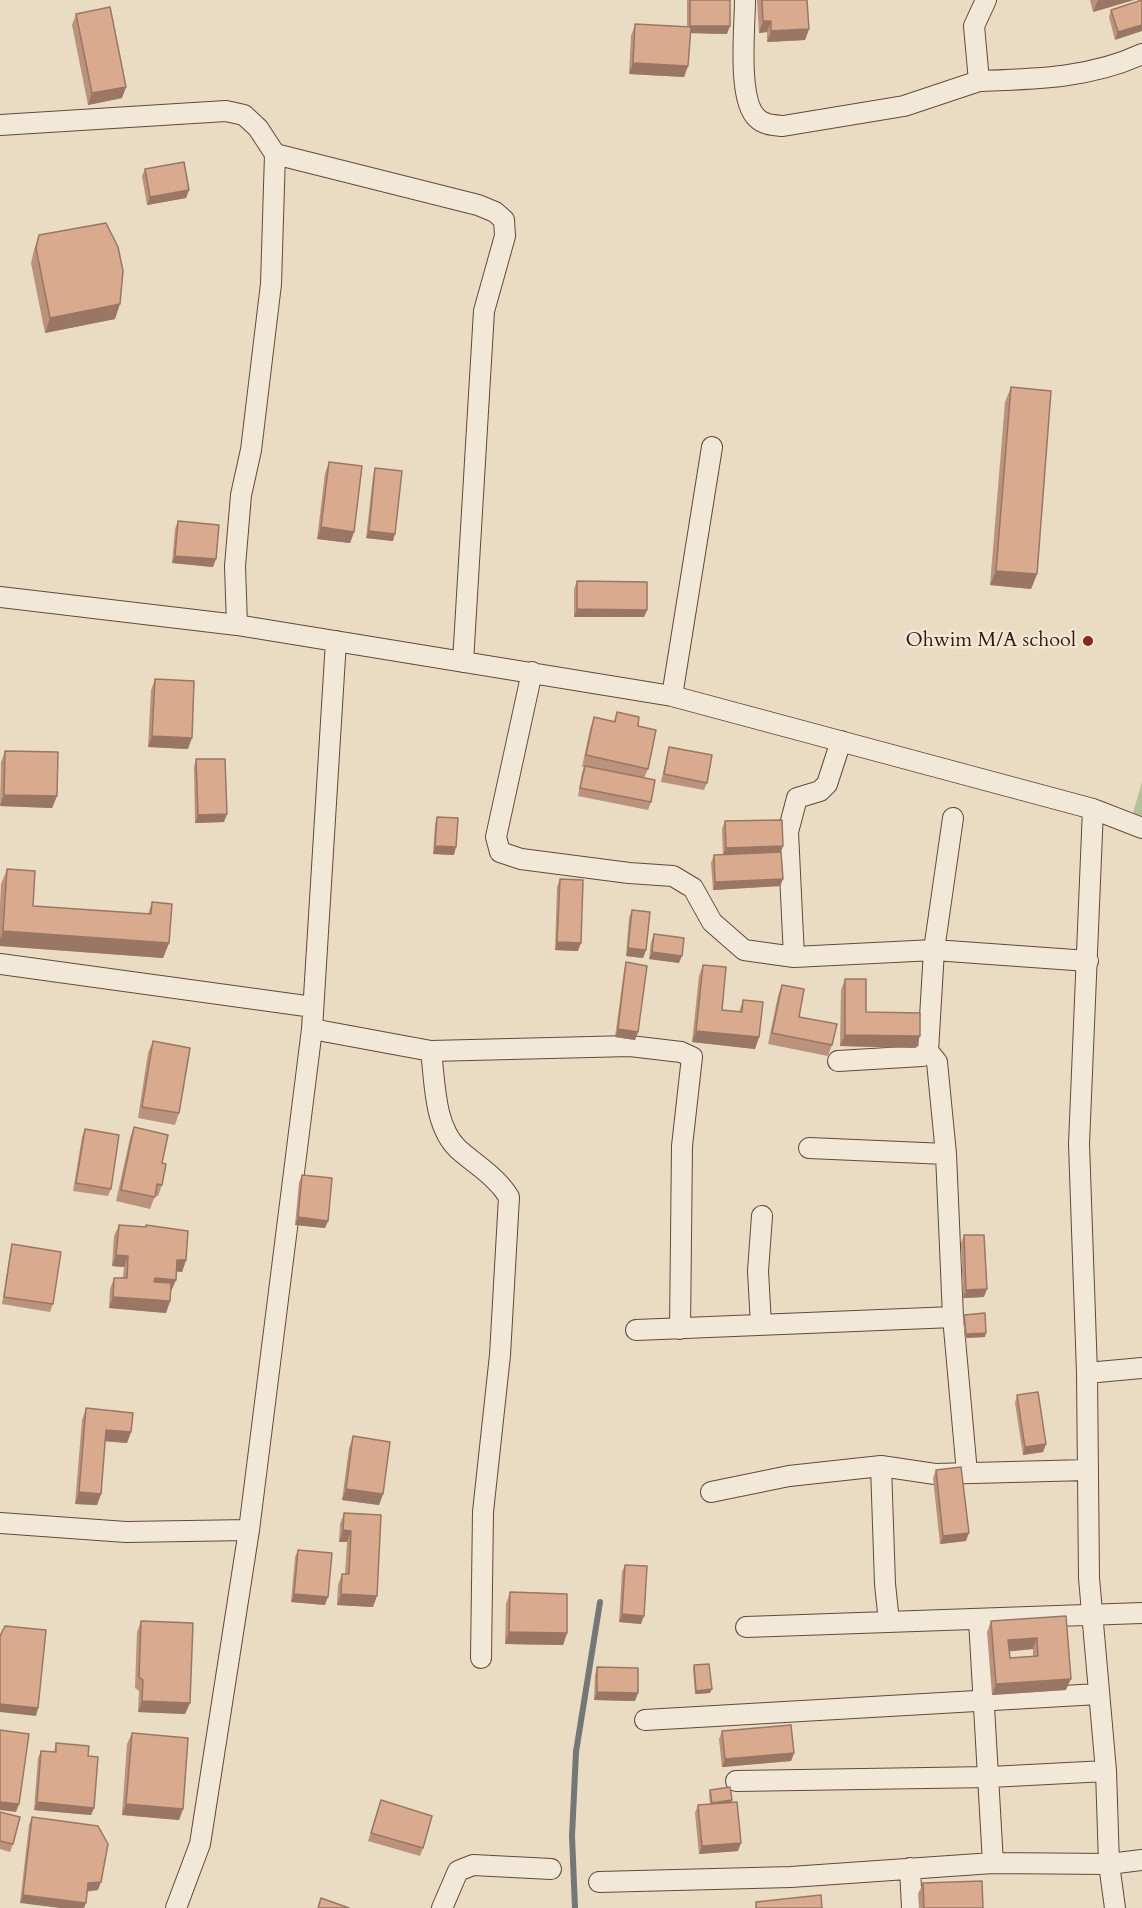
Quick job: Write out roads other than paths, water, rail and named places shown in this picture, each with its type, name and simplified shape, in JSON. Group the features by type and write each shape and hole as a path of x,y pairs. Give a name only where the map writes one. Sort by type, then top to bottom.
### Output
{"street":[{"path":"746,0 745,95 757,118 769,125 783,126 904,106 979,81 1047,79 1118,65 1142,54"},
{"path":"979,81 974,26 986,0"},
{"path":"0,125 226,111 244,115 258,128 274,154 271,284 251,450 242,495 235,566 237,625"},
{"path":"274,154 478,205 495,212 504,220 506,236 484,311 463,662"},
{"path":"672,696 712,447"},
{"path":"0,597 237,625 672,696 1093,809 1142,828"},
{"path":"176,1908 200,1844 249,1530 312,1029 336,641"},
{"path":"532,672 496,837 500,852 521,858 629,873 673,876 693,888 712,922 744,950 794,957 934,950 1088,962"},
{"path":"794,957 788,832 797,798 820,792 827,784 841,741"},
{"path":"1093,809 1088,962 1078,1144 1087,1373 1087,1470 1092,1615 1106,1771 1109,1864 1115,1908"},
{"path":"953,818 934,950 928,1051 937,1062 946,1154 953,1317 967,1473"},
{"path":"0,964 313,1006"},
{"path":"312,1029 431,1051 630,1046 681,1052 692,1057 682,1146 680,1329"},
{"path":"431,1051 440,1117 456,1147 500,1183 509,1197 500,1355 483,1512 481,1658"},
{"path":"838,1061 922,1056 928,1051"},
{"path":"809,1148 946,1154"},
{"path":"760,1325 758,1270 762,1216"},
{"path":"636,1330 953,1317"},
{"path":"1087,1373 1142,1368"},
{"path":"711,1492 789,1476 881,1466 935,1474 1087,1470"},
{"path":"881,1466 885,1584 889,1622"},
{"path":"0,1523 126,1532 249,1530"},
{"path":"746,1627 1142,1613"},
{"path":"979,1620 990,1777 993,1863"},
{"path":"645,1720 1098,1694"},
{"path":"736,1781 990,1777 1106,1771"},
{"path":"599,1882 791,1877 993,1863 1109,1864 1142,1860"},
{"path":"442,1908 459,1871 472,1865 551,1869"},
{"path":"909,1868 912,1908"}],"waterway":[{"path":"575,1908 572,1836 576,1752 600,1602"}],"place":[{"name":"Ohwim M/A school","path":"1088,641"}]}
